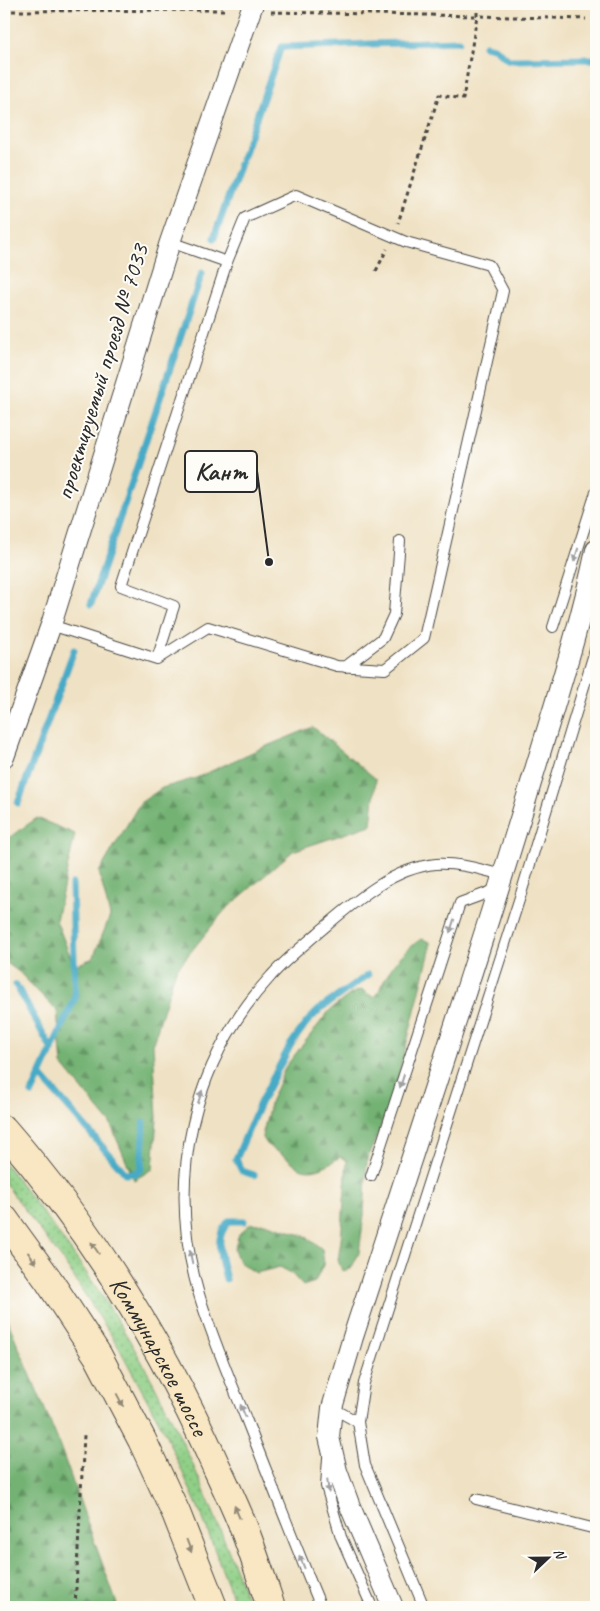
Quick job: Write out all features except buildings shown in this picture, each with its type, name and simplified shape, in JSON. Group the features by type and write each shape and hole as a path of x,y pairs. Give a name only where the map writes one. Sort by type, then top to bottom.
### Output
{"main road":[{"name":"Коммунарское шоссе","path":"4,1130 94,1245 150,1334 194,1417 249,1542 271,1607"},
{"path":"4,1219 49,1281 98,1356 142,1440 176,1513 213,1607"}],"street":[{"name":"проектируемый проезд № 7033","path":"4,757 51,625 170,242 253,4"},
{"path":"392,1607 337,1471 329,1437 332,1408 495,881 593,577 596,550"},
{"path":"249,1542 276,1607"},
{"path":"201,1576 207,1607"}],"lane":[{"path":"51,625 157,659 208,627 337,666 385,669 424,638 503,291 490,265 406,242 296,195 245,218 228,262 121,586 174,606 157,659"},
{"path":"170,242 228,262"},
{"path":"553,627 596,492"},
{"path":"345,667 383,638 394,614 400,541"},
{"path":"424,1607 365,1465 358,1422 364,1382 520,897 596,647"},
{"path":"320,1607 213,1336 198,1290 186,1216 185,1174 191,1131 206,1078 219,1049 250,1000 296,952 348,908 383,883 405,872 422,866 437,864 471,866 495,881 460,903 371,1176"},
{"path":"332,1408 358,1422"},
{"path":"329,1437 326,1486 341,1537 372,1607"},
{"path":"476,1499 596,1529"}],"path":[{"path":"376,271 394,236 439,95 463,99 477,16 477,4"},
{"path":"477,16 586,19"},
{"path":"75,1607 84,1434"}],"green space":[{"path":"313,727 376,779 371,825 293,851 224,911 176,970 153,1043 157,1118 153,1169 134,1180 110,1123 62,1065 57,1011 19,972 4,961 4,841 37,818 75,834 56,920 74,966 93,958 110,916 99,872 140,803 162,788 196,778"},
{"path":"421,939 430,942 430,951 392,1101 367,1159 364,1215 359,1253 351,1269 342,1271 338,1260 347,1160 340,1157 321,1168 305,1170 272,1148 262,1136 271,1100 286,1066 330,1010 352,993 362,990 373,997 399,959"},
{"path":"4,1162 86,1272 116,1318 148,1373 196,1472 250,1607 236,1607 202,1516 164,1431 118,1346 64,1262 4,1182"},
{"path":"265,1223 305,1236 322,1249 324,1263 315,1282 303,1286 291,1273 280,1267 256,1273 239,1262 234,1249 239,1234 250,1224"},
{"path":"4,1312 57,1438 118,1607 4,1607"}],"waterway":[{"path":"214,238 281,47 459,41"},
{"path":"485,46 494,48 509,60 596,59"},
{"path":"91,604 202,273"},
{"path":"18,803 74,650"},
{"path":"32,1093 75,998 72,884"},
{"path":"254,1175 242,1171 236,1159 260,1103 291,1044 307,1022 321,1008 368,975"},
{"path":"16,985 52,1050"},
{"path":"40,1075 126,1174 136,1173 141,1169 144,1123"},
{"path":"226,1279 220,1249 221,1234 229,1221 244,1221"}],"place":[{"name":"Кант","path":"269,562"}]}
